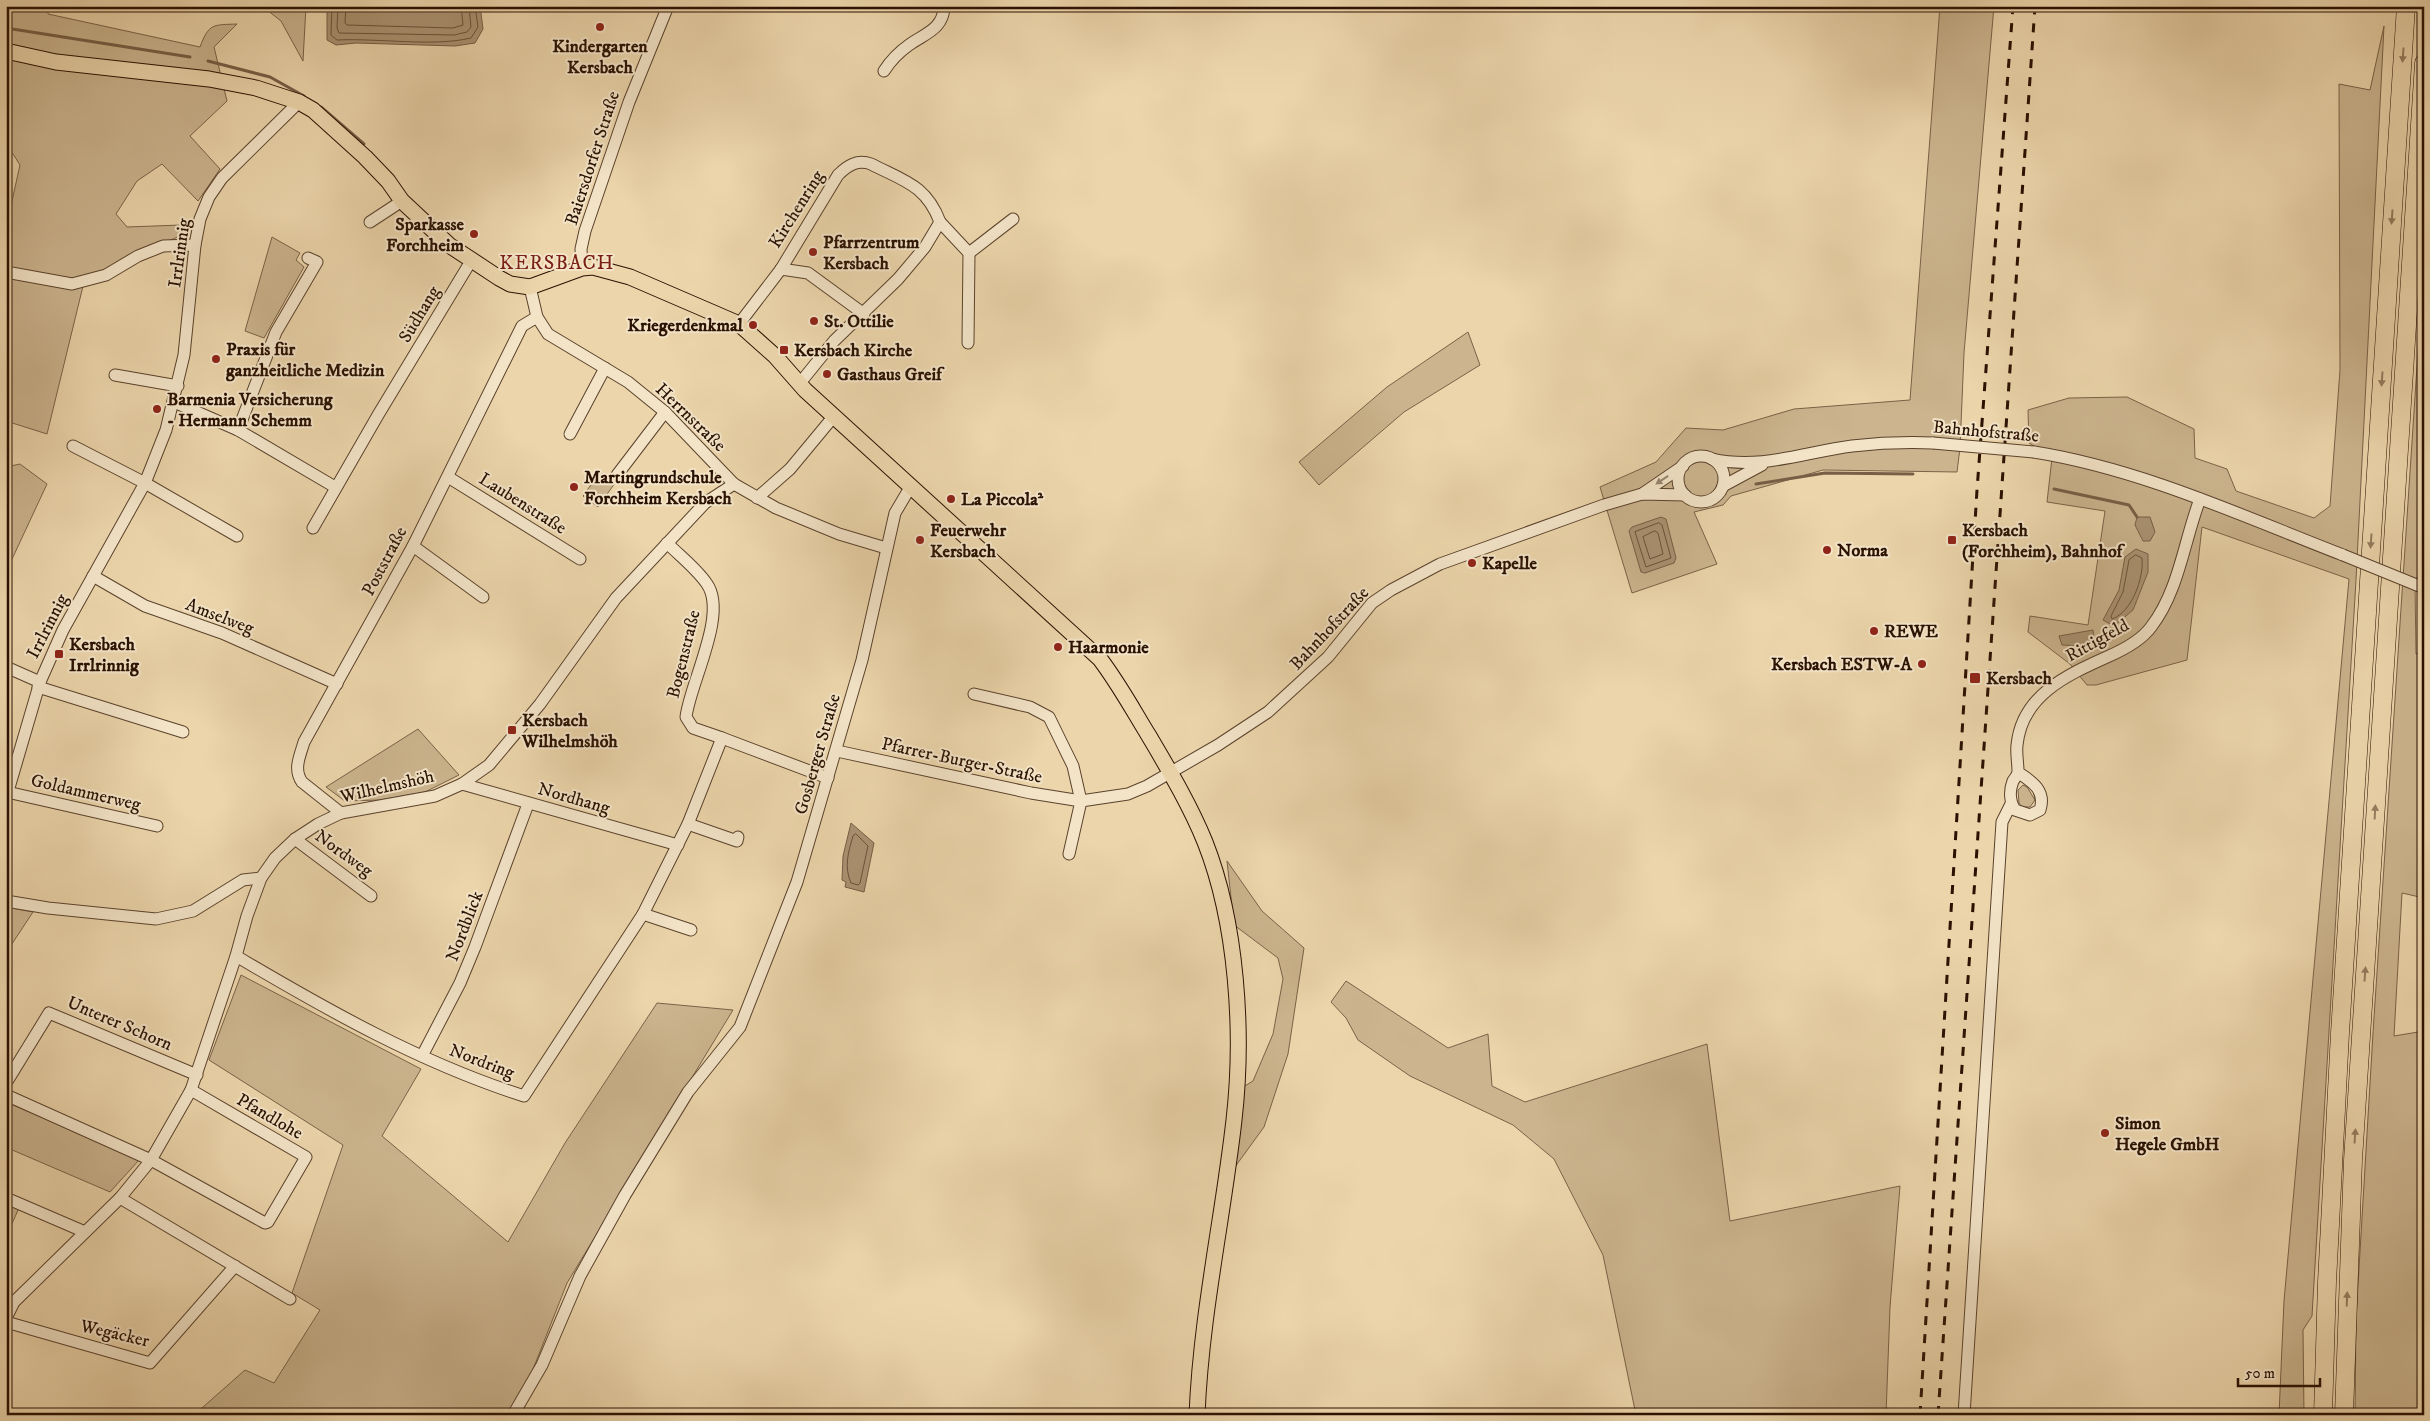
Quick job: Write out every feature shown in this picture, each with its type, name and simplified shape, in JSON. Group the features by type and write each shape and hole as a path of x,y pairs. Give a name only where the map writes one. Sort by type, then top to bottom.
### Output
{"highway":[{"path":"2323,1415 2327,1282 2340,1042 2406,6"},
{"path":"2344,1415 2353,1160 2424,63"}],"main road":[{"path":"6,51 56,62 151,72 256,88 299,102 313,110 365,157 388,181 402,201 450,245 510,284 530,287 582,268 593,267 630,276 739,324 775,356 834,416 1100,660 1125,694 1187,803 1208,851 1227,928 1237,998 1238,1049 1234,1119 1205,1312 1197,1415"}],"street":[{"name":"Baiersdorfer Straße","path":"582,268 581,249 585,231 629,102 668,6"},
{"path":"884,70 892,59 910,44 928,35 944,15 944,6"},
{"name":"Irrlrinnig","path":"6,798 39,684 63,630 145,483 158,454 178,386 184,355 195,245 200,219 209,197 222,178 299,102"},
{"name":"Kirchenring","path":"739,324 781,268 838,175 848,165 865,162 913,185 934,205 940,222 969,253"},
{"path":"370,222 402,201"},
{"path":"968,343 969,253 1013,220"},
{"path":"800,383 834,341 864,314 904,273 925,247 940,222"},
{"path":"6,272 72,284 106,275 138,256 163,246 195,245"},
{"path":"238,430 276,332 317,262 308,258"},
{"name":"Südhang","path":"313,528 335,487 472,261"},
{"path":"781,268 808,273 864,314"},
{"name":"Herrnstraße","path":"530,287 537,317 548,334 628,382 665,412 734,484 776,508 839,534 886,548"},
{"name":"Poststraße","path":"341,813 302,782 296,768 304,742 413,546 522,326 537,317"},
{"path":"570,434 605,368"},
{"path":"116,376 178,386"},
{"path":"174,402 238,430 335,487"},
{"path":"617,475 665,412"},
{"path":"757,498 790,469 834,416"},
{"name":"Bahnhofstraße","path":"1765,463 1852,446 1933,443 2034,452 2091,465 2200,499 2424,588"},
{"path":"73,446 145,483 237,536"},
{"path":"1642,494 1693,458 1706,457 1731,464 1765,463"},
{"path":"1712,459 1722,471 1723,486"},
{"path":"1642,494 1685,495 1695,501 1706,502 1717,496 1723,486 1765,463"},
{"path":"1683,466 1679,481 1685,495"},
{"name":"Laubenstraße","path":"448,477 580,559"},
{"name":"Wilhelmshöh","path":"261,878 271,863 295,839 341,813 434,796 462,784 490,765 520,730 616,598 706,504 734,484"},
{"name":"Gosberger Straße","path":"513,1415 542,1365 580,1276 625,1195 688,1092 740,1027 797,882 837,751 862,660 895,513 911,486"},
{"name":"Bahnhofstraße","path":"1166,766 1218,745 1268,712 1328,657 1372,603 1391,590 1440,564 1642,494"},
{"name":"Rittigfeld","path":"1964,1415 2002,822 2011,804 2013,782 2018,773 2017,745 2019,731 2026,712 2036,700 2059,681 2134,643 2149,630 2161,613 2170,595 2200,499"},
{"name":"Bogenstraße","path":"667,543 708,584 714,602 711,627 686,717 693,728 722,738"},
{"path":"413,546 483,597"},
{"name":"Amselweg","path":"93,576 145,606 222,633 337,684"},
{"name":"Irrlrinnig","path":"6,667 39,684"},
{"path":"39,684 183,732"},
{"path":"974,694 1030,707 1049,717 1073,766 1081,801 1069,854"},
{"path":"722,738 828,778"},
{"name":"Nordring","path":"236,956 369,1033 481,1082 524,1096 643,914 688,824 722,738"},
{"name":"Pfarrer-Burger-Straße","path":"837,751 1031,793 1081,801 1128,794 1147,786 1166,766"},
{"path":"2011,804 2015,810 2030,815 2040,810 2042,804 2039,789 2018,773"},
{"name":"Nordhang","path":"462,784 678,845"},
{"name":"Goldammerweg","path":"7,792 157,826"},
{"name":"Nordblick","path":"422,1056 460,983 476,947 528,804"},
{"path":"688,824 737,841 738,837"},
{"name":"Nordweg","path":"295,839 371,896"},
{"path":"6,901 48,908 156,919 193,911 243,880 261,878 191,1090 151,1160 120,1198 10,1301 6,1318"},
{"path":"643,914 691,930"},
{"name":"Unterer Schorn","path":"6,1083 49,1013 196,1075"},
{"name":"Pfandlohe","path":"151,1160 265,1223 268,1222 306,1156 191,1090"},
{"path":"6,1095 151,1160"},
{"path":"6,1198 85,1232"},
{"path":"120,1198 290,1299"},
{"name":"Wegäcker","path":"6,1322 150,1363 235,1266"}],"shaded area":[{"path":"6,6 48,6 48,14 200,47 209,29 217,25 237,24 214,47 227,101 190,136 220,169 198,201 162,164 137,181 116,214 127,227 181,225 190,232 139,253 84,282 47,434 6,421 6,228 20,165 6,143"},
{"path":"262,6 306,6 303,61 281,21"},
{"path":"1940,6 1994,6 1964,353 1960,448 1957,472 1823,470 1731,496 1723,505 1694,512 1717,564 1632,593 1600,487 1656,462 1686,428 1723,430 1794,409 1910,400"},
{"path":"2384,26 2356,580 2312,1316 2303,1330 2304,1415 2279,1415 2284,1301 2349,579 2202,527 2187,660 2096,685 2087,685 2070,664 2028,632 2030,616 2088,625 2105,511 2047,502 2052,458 2029,443 2028,410 2069,398 2127,397 2194,429 2195,458 2227,469 2236,491 2314,518 2330,506 2340,370 2339,84 2370,90"},
{"path":"272,237 300,253 296,260 304,267 264,338 245,331"},
{"path":"2424,260 2424,566 2415,584 2416,654 2424,649 2424,898 2402,893 2394,1036 2424,1031 2424,1415 2355,1415 2356,1319 2373,1033"},
{"path":"1468,332 1480,365 1404,412 1319,485 1299,462 1387,387"},
{"path":"20,464 47,484 6,572 6,467"},
{"path":"600,472 615,483 598,507 583,496"},
{"path":"418,729 459,775 425,792 380,800 345,801 326,787"},
{"path":"2023,785 2027,787 2035,800 2030,807 2022,807 2019,803 2018,790"},
{"path":"1227,861 1262,911 1304,948 1288,1054 1264,1127 1232,1171 1243,1087 1253,1081 1273,1034 1283,979 1278,958 1234,925"},
{"path":"6,907 33,912 6,953"},
{"path":"241,975 421,1069 382,1136 508,1242 565,1143 657,1003 733,1010 567,1283 515,1415 194,1415 245,1370 274,1383 320,1310 292,1293 343,1145 209,1060"},
{"path":"1346,981 1448,1048 1488,1034 1492,1086 1525,1102 1707,1044 1730,1221 1900,1186 1890,1307 1886,1415 1636,1415 1603,1255 1554,1159 1513,1125 1410,1076 1358,1040 1346,1018 1331,1002"},
{"path":"6,1102 140,1159 110,1192 10,1149 6,1157"},
{"path":"6,1202 19,1208 6,1237"}],"water":[{"path":"327,6 480,6 483,29 475,43 455,46 356,43 336,45 327,40"},
{"path":"1661,517 1666,519 1676,558 1674,563 1645,573 1641,572 1629,531 1632,527"},
{"path":"2137,517 2150,517 2155,532 2150,541 2143,541 2135,525"},
{"path":"2136,549 2148,554 2148,572 2133,610 2114,626 2103,620 2119,590 2125,557"},
{"path":"2093,630 2094,639 2079,646 2062,645 2059,636"},
{"path":"851,823 874,843 864,892 845,887 846,882 842,880 843,856"}],"waterway":[{"path":"6,28 190,57"},
{"path":"208,61 270,77 304,96"},
{"path":"321,107 364,144"},
{"path":"1756,484 1825,473 1913,474"},
{"path":"2054,489 2129,505 2137,517"}],"railway":[{"path":"1920,1415 1977,490 2013,6"},
{"path":"1938,1415 2035,6"}],"place":[{"name":"Kindergarten Kersbach","path":"600,27"},
{"name":"Sparkasse Forchheim","path":"474,234"},
{"name":"Pfarrzentrum Kersbach","path":"813,252"},
{"name":"St. Ottilie","path":"814,321"},
{"name":"Kriegerdenkmal","path":"753,325"},
{"name":"Kersbach Kirche","path":"784,350"},
{"name":"Praxis für ganzheitliche Medizin","path":"216,359"},
{"name":"Gasthaus Greif","path":"827,374"},
{"name":"Barmenia Versicherung - Hermann Schemm","path":"157,409"},
{"name":"Martingrundschule Forchheim Kersbach","path":"574,487"},
{"name":"La Piccola²","path":"951,499"},
{"name":"Feuerwehr Kersbach","path":"920,540"},
{"name":"Kersbach (Forchheim), Bahnhof","path":"1952,540"},
{"name":"Norma","path":"1827,550"},
{"name":"Kapelle","path":"1472,563"},
{"name":"REWE","path":"1874,631"},
{"name":"Haarmonie","path":"1058,647"},
{"name":"Kersbach Irrlrinnig","path":"59,654"},
{"name":"Kersbach ESTW-A","path":"1922,664"},
{"name":"Kersbach","path":"1975,678"},
{"name":"Kersbach Wilhelmshöh","path":"512,730"},
{"name":"Simon Hegele GmbH","path":"2105,1133"}],"district":[{"name":"KERSBACH","path":"557,262"}]}
